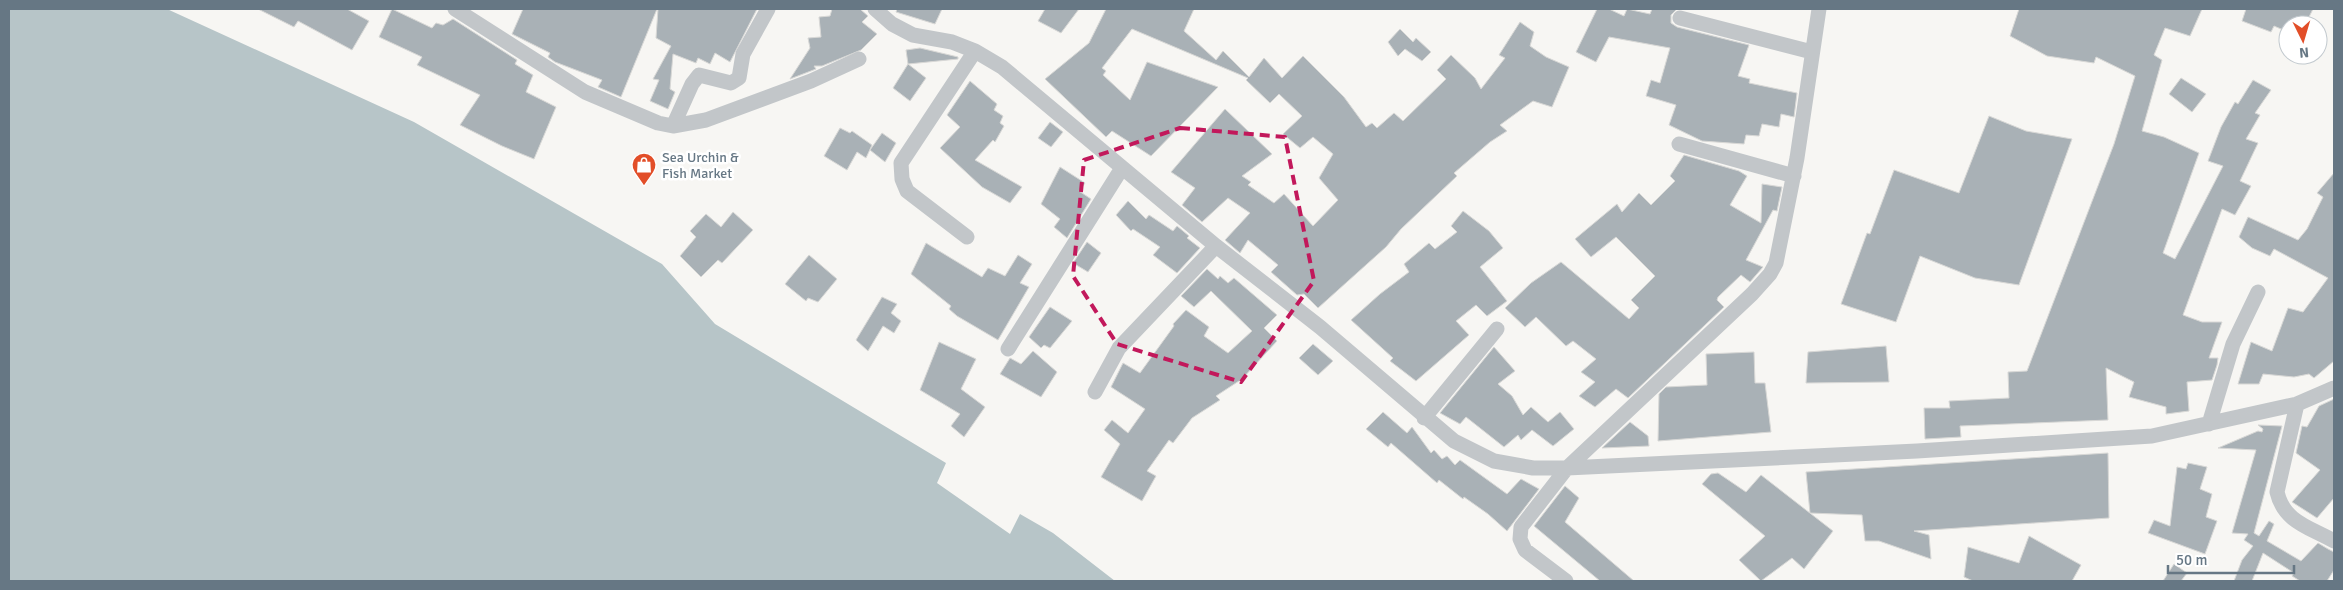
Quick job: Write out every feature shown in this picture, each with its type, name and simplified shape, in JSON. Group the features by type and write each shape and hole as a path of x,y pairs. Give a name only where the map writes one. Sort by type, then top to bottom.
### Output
{"street":[{"path":"456,9 585,92 658,123 673,126 706,120 811,81 859,59"},
{"path":"673,126 692,84 699,75 730,83 739,78 743,54 768,9"},
{"path":"875,9 892,24 913,35 952,42 975,51 1002,67 1216,246 1320,327 1424,418 1454,441 1494,460 1533,468 1567,468 1917,451 2152,436 2297,404 2334,388"},
{"path":"1566,581 1525,550 1520,539 1521,527 1567,468 1726,320 1770,274 1776,263 1794,176 1819,9"},
{"path":"1680,18 1812,52"},
{"path":"967,237 907,191 902,179 901,163 975,51"},
{"path":"1679,144 1794,176"},
{"path":"1008,349 1122,168"},
{"path":"1095,392 1119,348 1216,246"},
{"path":"2209,424 2233,344 2258,292"},
{"path":"1424,418 1497,329"},
{"path":"2297,404 2277,492 2280,506 2288,517 2334,541"}],"highlighted area":[{"path":"1180,128 1285,137 1314,281 1241,382 1117,344 1073,276 1084,160"}],"shaded area":[{"path":"9,9 167,9 414,122 662,264 715,324 946,463 937,483 1010,534 1020,514 1053,533 1115,581 9,581"}],"building":[{"path":"258,9 347,9 369,21 352,50 298,21 294,27"},
{"path":"392,9 432,28 436,23 443,25 453,19 517,60 515,64 533,75 526,92 556,107 534,159 502,146 460,125 480,95 417,65 422,57 379,37"},
{"path":"523,9 657,9 621,97 598,87 602,80 555,62 548,57 550,53 512,34"},
{"path":"658,9 757,9 730,62 715,53 710,64 698,58 696,63 673,54 670,89 675,92 668,109 650,101 659,80 653,79 671,46 656,38"},
{"path":"832,9 860,9 868,16 862,22 877,34 861,50 822,66 814,66 816,69 790,79 810,48 808,38 821,37 819,17 830,16"},
{"path":"897,9 942,9 935,24 896,12"},
{"path":"1045,9 1079,9 1061,33 1038,21"},
{"path":"1106,9 1194,9 1184,31 1216,60 1223,51 1249,77 1264,58 1282,78 1303,56 1344,97 1366,127 1372,123 1377,128 1394,113 1403,121 1446,79 1437,70 1451,55 1475,78 1481,89 1505,58 1499,55 1520,22 1534,32 1530,46 1546,57 1569,67 1552,107 1533,101 1500,125 1507,131 1490,142 1454,173 1457,176 1401,229 1386,247 1318,308 1304,294 1297,295 1271,272 1278,265 1248,240 1240,253 1225,240 1250,213 1228,198 1202,222 1182,205 1195,188 1171,172 1225,109 1272,154 1242,176 1251,182 1248,185 1274,203 1284,194 1313,226 1338,200 1319,178 1333,154 1313,137 1300,148 1283,134 1302,116 1279,94 1270,103 1246,80 1248,78 1132,29 1102,68 1106,71 1103,75 1130,100 1147,62 1218,87 1151,156 1112,131 1106,137 1045,79 1089,43"},
{"path":"1597,9 1609,9 1624,16 1627,9 1650,14 1652,9 1677,9 1671,15 1671,23 1677,27 1749,45 1738,76 1750,79 1749,83 1797,93 1794,117 1781,114 1779,127 1762,124 1759,136 1746,135 1744,144 1702,141 1669,125 1676,105 1646,96 1651,80 1660,83 1670,48 1609,37 1596,62 1576,52"},
{"path":"2019,9 2202,9 2190,36 2165,28 2154,55 2162,60 2142,131 2164,137 2199,153 2163,253 2175,259 2223,166 2208,161 2221,127 2235,102 2238,104 2253,80 2271,90 2255,113 2260,115 2246,139 2258,143 2240,181 2251,186 2235,215 2222,209 2183,315 2202,322 2222,322 2209,358 2218,358 2217,365 2212,380 2187,382 2189,411 2166,414 2166,407 2129,397 2134,382 2106,368 2108,420 1960,426 1961,437 1925,439 1924,408 1950,408 1949,401 2009,398 2008,372 2027,371 2114,144 2135,76 2096,57 2094,63 2047,56 2010,36"},
{"path":"2246,9 2313,9 2310,15 2278,15 2278,28 2274,26 2271,32 2242,21"},
{"path":"1400,29 1413,42 1416,38 1431,52 1422,61 1405,49 1398,56 1388,42"},
{"path":"920,48 958,57 958,59 908,64 906,50"},
{"path":"908,64 926,78 910,101 893,88"},
{"path":"2181,78 2206,94 2192,112 2169,94"},
{"path":"970,81 997,104 994,110 1003,116 1000,123 1004,126 995,142 993,140 975,160 1022,187 1010,203 982,187 940,148 960,127 947,115"},
{"path":"1989,116 2026,131 2072,139 2019,285 1975,278 1920,256 1896,322 1841,304 1867,233 1870,234 1894,170 1959,193"},
{"path":"1050,122 1063,132 1051,147 1038,138"},
{"path":"840,128 850,133 852,131 872,145 866,158 857,152 847,170 824,156"},
{"path":"882,133 896,143 885,162 870,150"},
{"path":"1684,155 1739,171 1747,176 1730,205 1761,223 1762,184 1782,187 1777,211 1773,210 1746,260 1763,267 1750,282 1741,275 1718,297 1717,300 1724,307 1628,398 1616,389 1595,407 1579,396 1595,382 1581,372 1596,359 1573,341 1566,346 1536,317 1525,327 1505,308 1531,283 1561,262 1629,319 1639,308 1631,300 1655,276 1616,237 1591,257 1575,239 1617,204 1622,212 1639,193 1651,205 1675,181 1670,176"},
{"path":"1060,167 1085,183 1079,191 1091,199 1067,238 1054,227 1060,219 1041,204"},
{"path":"2334,173 2334,361 2314,378 2309,374 2294,377 2263,374 2259,384 2238,384 2251,342 2272,351 2288,308 2303,312 2328,278 2274,249 2270,256 2252,248 2239,237 2248,217 2298,240 2307,229 2323,197 2317,193"},
{"path":"1128,201 1146,219 1149,215 1173,231 1177,226 1189,236 1187,238 1200,248 1177,273 1153,255 1160,247 1133,229 1131,231 1116,215"},
{"path":"1463,211 1489,231 1503,248 1480,267 1507,301 1487,316 1476,305 1456,321 1469,335 1416,381 1390,361 1393,358 1351,320 1380,294 1409,272 1404,264 1429,243 1435,249 1457,232 1451,226"},
{"path":"733,212 753,230 722,263 718,260 701,277 680,256 696,237 690,231 706,214 721,227"},
{"path":"1087,242 1101,253 1088,272 1073,263"},
{"path":"926,243 982,277 988,268 1005,276 1018,255 1032,264 1020,283 1029,287 998,340 957,316 949,309 951,306 911,274"},
{"path":"809,255 837,279 818,302 808,298 806,301 785,284"},
{"path":"1207,269 1218,279 1220,276 1228,283 1234,278 1277,315 1264,328 1277,341 1242,379 1216,396 1220,400 1192,418 1173,443 1169,440 1147,471 1156,476 1142,501 1101,477 1120,444 1104,430 1112,420 1128,433 1145,409 1111,387 1123,363 1140,373 1174,326 1173,324 1186,310 1209,327 1204,336 1228,353 1252,331 1211,291 1194,307 1181,296"},
{"path":"882,297 897,304 891,313 901,321 894,333 883,326 868,351 856,340"},
{"path":"1050,307 1072,321 1050,348 1044,345 1041,348 1029,337"},
{"path":"939,342 976,359 961,389 985,407 964,437 951,426 960,414 920,390"},
{"path":"1313,344 1333,361 1318,375 1299,358"},
{"path":"1886,346 1889,382 1806,383 1808,352"},
{"path":"1494,347 1515,371 1498,384 1512,396 1523,415 1531,407 1548,422 1560,412 1574,429 1553,446 1532,430 1521,440 1518,435 1504,447 1466,417 1460,424 1440,413"},
{"path":"1033,351 1057,372 1041,397 1000,374 1010,358 1021,364"},
{"path":"1754,352 1755,383 1765,383 1771,432 1658,441 1659,394 1666,387 1707,385 1706,354"},
{"path":"2334,399 2334,498 2317,518 2292,502 2320,470 2296,453 2302,426 2307,427 2319,406"},
{"path":"1383,412 1407,433 1412,427 1431,453 1434,450 1442,459 1447,456 1455,465 1460,460 1507,494 1521,479 1539,489 1507,531 1488,514 1464,497 1463,499 1439,480 1437,483 1391,443 1388,447 1366,429"},
{"path":"1630,422 1648,436 1649,446 1602,448"},
{"path":"2258,425 2282,426 2254,533 2259,536 2269,521 2274,524 2267,541 2301,561 2318,543 2334,552 2334,570 2327,581 2300,581 2292,576 2294,573 2263,553 2252,581 2234,581 2242,560 2253,546 2244,540 2248,534 2232,533 2256,450 2218,448 2258,431 2262,432 2263,429"},
{"path":"2108,453 2109,518 1914,531 1929,535 1931,559 1879,541 1865,541 1862,515 1810,513 1806,472"},
{"path":"2188,463 2207,467 2200,489 2212,494 2206,517 2217,521 2205,554 2148,533 2154,520 2170,526 2177,467 2186,469"},
{"path":"1718,473 1746,492 1761,475 1833,531 1804,569 1792,558 1761,581 1739,560 1765,536 1702,484 1711,474"},
{"path":"1565,486 1579,498 1565,522 1634,581 1600,581 1534,526"},
{"path":"2029,536 2081,565 2072,581 1973,581 1964,577 1968,547 2019,563"},
{"path":"2174,564 2187,573 2181,581 2163,581"}],"place":[{"name":"Sea Urchin & Fish Market","path":"644,186"}]}
